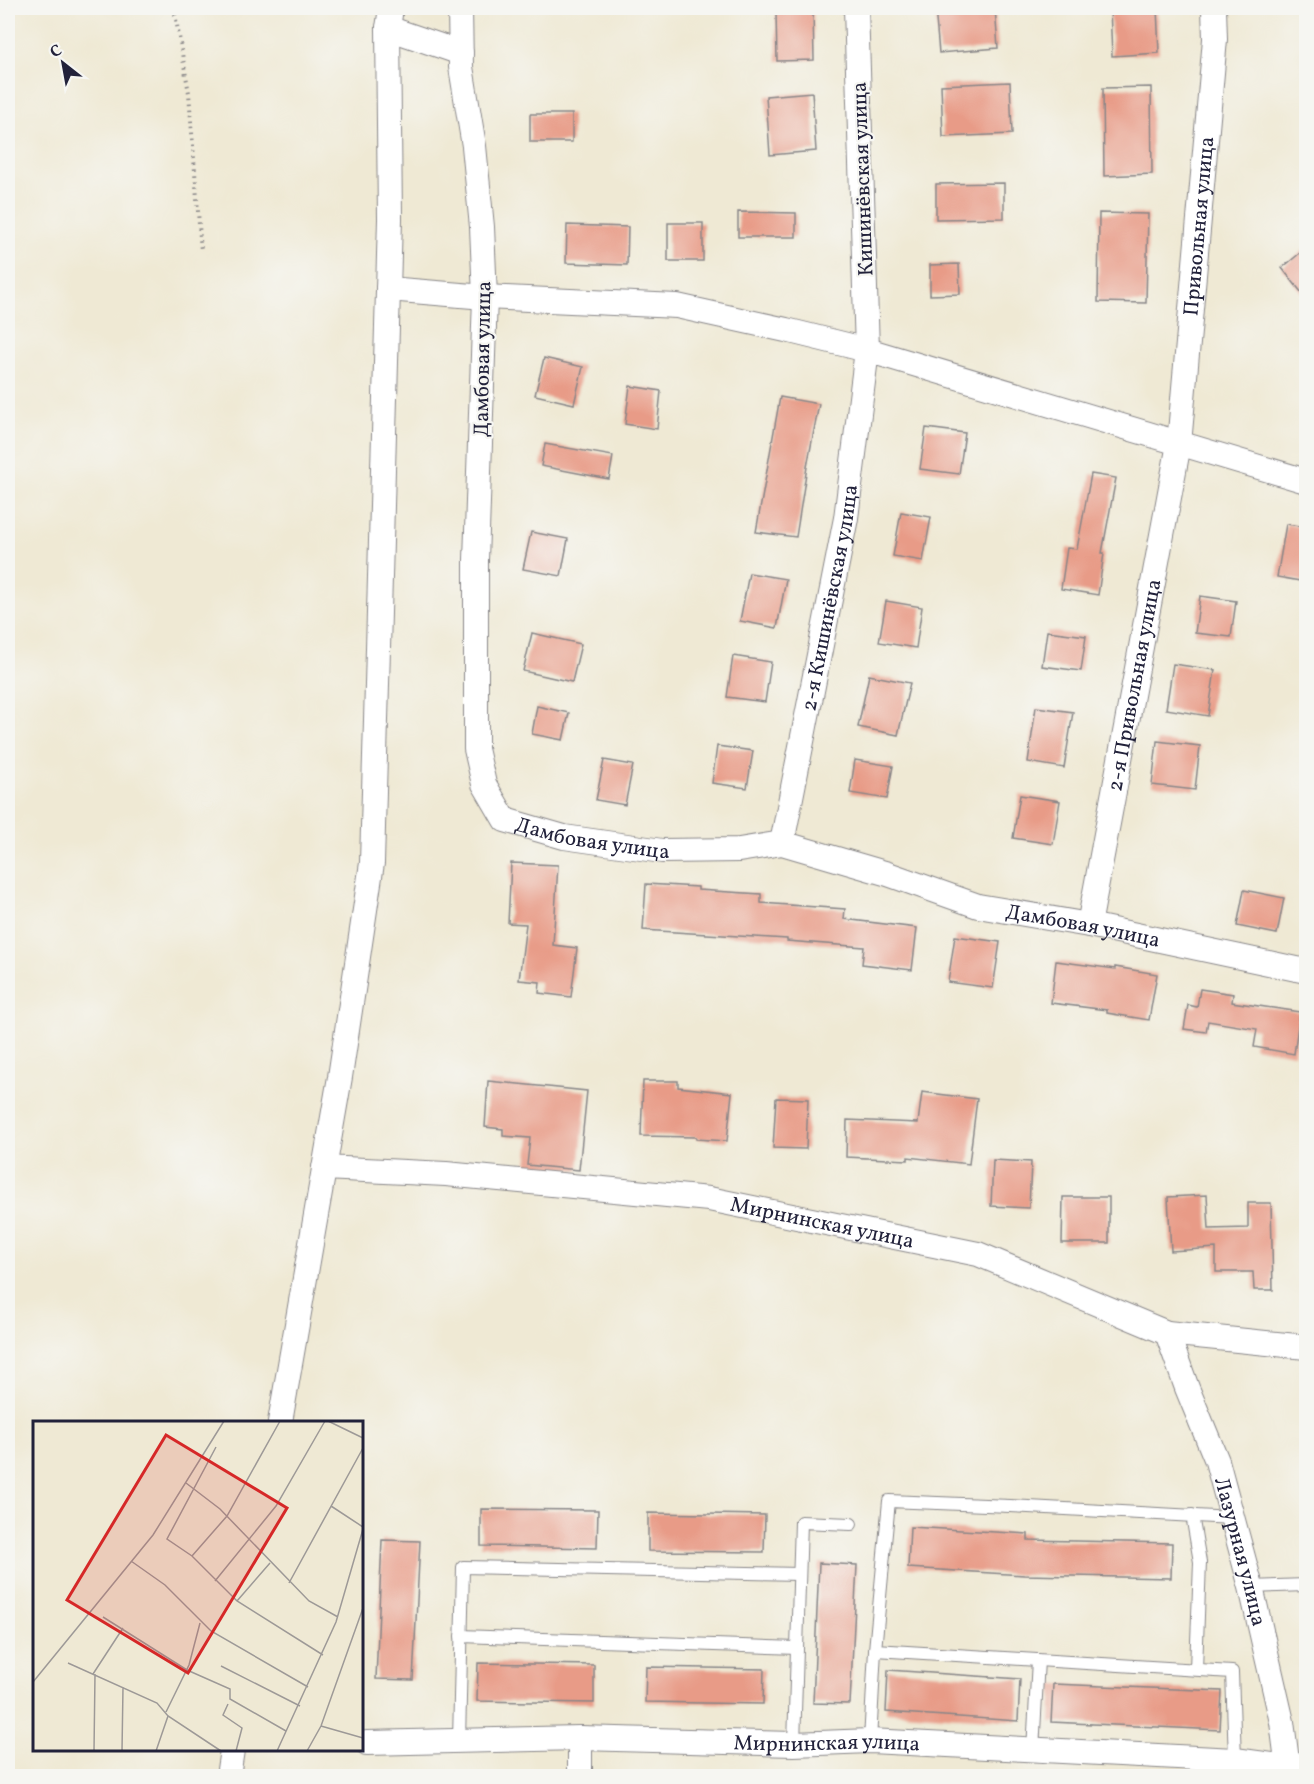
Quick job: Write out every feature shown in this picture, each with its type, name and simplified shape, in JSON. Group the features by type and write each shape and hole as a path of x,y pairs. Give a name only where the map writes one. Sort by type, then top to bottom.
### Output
{"street":[{"name":"Дамбовая улица","path":"460,8 461,67 475,157 482,227 485,297 476,560 476,749 484,784 505,820 564,837 662,851 739,850 782,843 888,874 978,906 1089,926 1306,971"},
{"name":"Кишинёвская улица","path":"856,8 867,351"},
{"name":"Привольная улица","path":"1179,444 1215,39 1214,8"},
{"path":"280,1421 340,1077 372,863 390,219 389,18 461,53"},
{"path":"388,289 485,297 677,306 867,351 1306,481"},
{"name":"2-я Кишинёвская улица","path":"782,843 846,518 867,351"},
{"name":"2-я Привольная улица","path":"1089,926 1179,444"},
{"name":"Мирнинская улица","path":"324,1168 446,1174 709,1199 978,1254 1167,1332 1306,1347"},
{"name":"Лазурная улица","path":"1167,1332 1217,1461 1251,1587 1295,1769"},
{"path":"580,1738 580,1776"},
{"name":"Мирнинская улица","path":"367,1743 580,1738 794,1744 870,1741 1235,1760 1295,1769"},
{"path":"228,1776 232,1751"}],"lane":[{"path":"870,1741 875,1650 889,1501 1232,1518"},
{"path":"1192,1515 1200,1563 1196,1669"},
{"path":"794,1744 801,1522 851,1524"},
{"path":"459,1741 463,1567 799,1574"},
{"path":"1251,1587 1306,1585"},
{"path":"461,1636 797,1647"},
{"path":"875,1650 1232,1672 1235,1760"},
{"path":"1033,1750 1038,1660"}],"path":[{"path":"174,8 189,93 201,251"}],"building":[{"path":"935,8 995,8 998,48 939,53"},
{"path":"1110,8 1157,8 1159,53 1112,56"},
{"path":"813,11 814,60 777,61 776,12"},
{"path":"1010,82 1012,134 943,137 941,85"},
{"path":"1151,87 1152,174 1104,176 1103,88"},
{"path":"812,92 816,151 770,155 766,96"},
{"path":"530,114 572,114 572,142 530,142"},
{"path":"1004,183 1004,218 936,219 936,184"},
{"path":"738,212 796,213 796,237 738,237"},
{"path":"1099,213 1148,214 1146,303 1098,302"},
{"path":"668,223 703,223 703,261 668,261"},
{"path":"567,225 628,227 627,265 566,263"},
{"path":"1306,248 1306,298 1282,268"},
{"path":"959,264 960,294 930,295 930,265"},
{"path":"544,358 583,367 574,404 535,395"},
{"path":"630,386 661,391 657,429 625,424"},
{"path":"780,397 819,404 796,537 756,532"},
{"path":"926,428 965,433 959,474 920,469"},
{"path":"545,444 613,456 609,479 541,466"},
{"path":"1091,474 1116,478 1102,553 1104,553 1098,595 1061,589 1067,548 1077,549"},
{"path":"901,512 931,517 923,561 893,556"},
{"path":"1286,524 1306,527 1306,582 1277,577"},
{"path":"531,532 568,539 561,576 523,569"},
{"path":"749,573 786,579 777,628 740,621"},
{"path":"1200,596 1236,601 1231,637 1195,633"},
{"path":"886,601 922,607 916,648 879,642"},
{"path":"1047,631 1086,636 1081,671 1042,666"},
{"path":"532,633 581,644 572,682 523,671"},
{"path":"733,656 771,662 765,702 727,697"},
{"path":"1173,664 1215,670 1208,716 1166,709"},
{"path":"869,675 910,683 898,735 858,727"},
{"path":"537,706 569,713 563,740 532,734"},
{"path":"1036,707 1073,712 1064,768 1028,762"},
{"path":"1157,741 1200,746 1195,790 1152,785"},
{"path":"717,746 753,751 747,788 712,783"},
{"path":"604,760 633,765 625,805 596,800"},
{"path":"855,760 893,766 887,799 850,793"},
{"path":"1020,795 1060,801 1053,844 1013,838"},
{"path":"511,863 558,865 553,945 577,948 571,997 539,993 540,982 519,980 526,924 508,923"},
{"path":"646,884 761,894 761,903 845,909 844,919 917,928 912,970 862,964 864,947 787,941 787,939 643,930"},
{"path":"1244,890 1284,898 1277,934 1237,926"},
{"path":"955,936 1000,942 993,988 948,982"},
{"path":"1056,961 1157,974 1149,1020 1107,1013 1107,1010 1051,1003"},
{"path":"1200,989 1233,994 1232,1002 1300,1012 1294,1054 1254,1047 1257,1029 1208,1021 1206,1032 1184,1029 1188,1005 1197,1007"},
{"path":"488,1081 587,1091 579,1170 527,1165 530,1138 503,1136 503,1129 485,1127"},
{"path":"643,1081 678,1081 678,1087 732,1093 727,1141 696,1139 696,1137 641,1136"},
{"path":"922,1092 977,1099 969,1164 908,1157 908,1160 846,1157 847,1120 918,1123"},
{"path":"776,1098 808,1099 806,1149 773,1148"},
{"path":"993,1160 1031,1162 1029,1208 991,1206"},
{"path":"1207,1195 1209,1229 1248,1228 1248,1203 1271,1203 1273,1290 1254,1290 1253,1272 1216,1272 1216,1248 1171,1251 1168,1197"},
{"path":"1063,1197 1109,1197 1109,1243 1062,1243"},
{"path":"481,1509 598,1510 597,1548 481,1546"},
{"path":"648,1513 765,1515 764,1552 648,1551"},
{"path":"910,1527 1028,1534 1028,1540 1172,1543 1171,1578 1024,1575 908,1568"},
{"path":"382,1540 420,1541 413,1680 376,1679"},
{"path":"819,1563 857,1565 850,1704 813,1703"},
{"path":"478,1663 594,1665 594,1703 477,1701"},
{"path":"646,1667 764,1669 763,1704 645,1702"},
{"path":"888,1670 1020,1679 1018,1721 886,1712"},
{"path":"1053,1684 1222,1691 1220,1730 1051,1722"}]}
